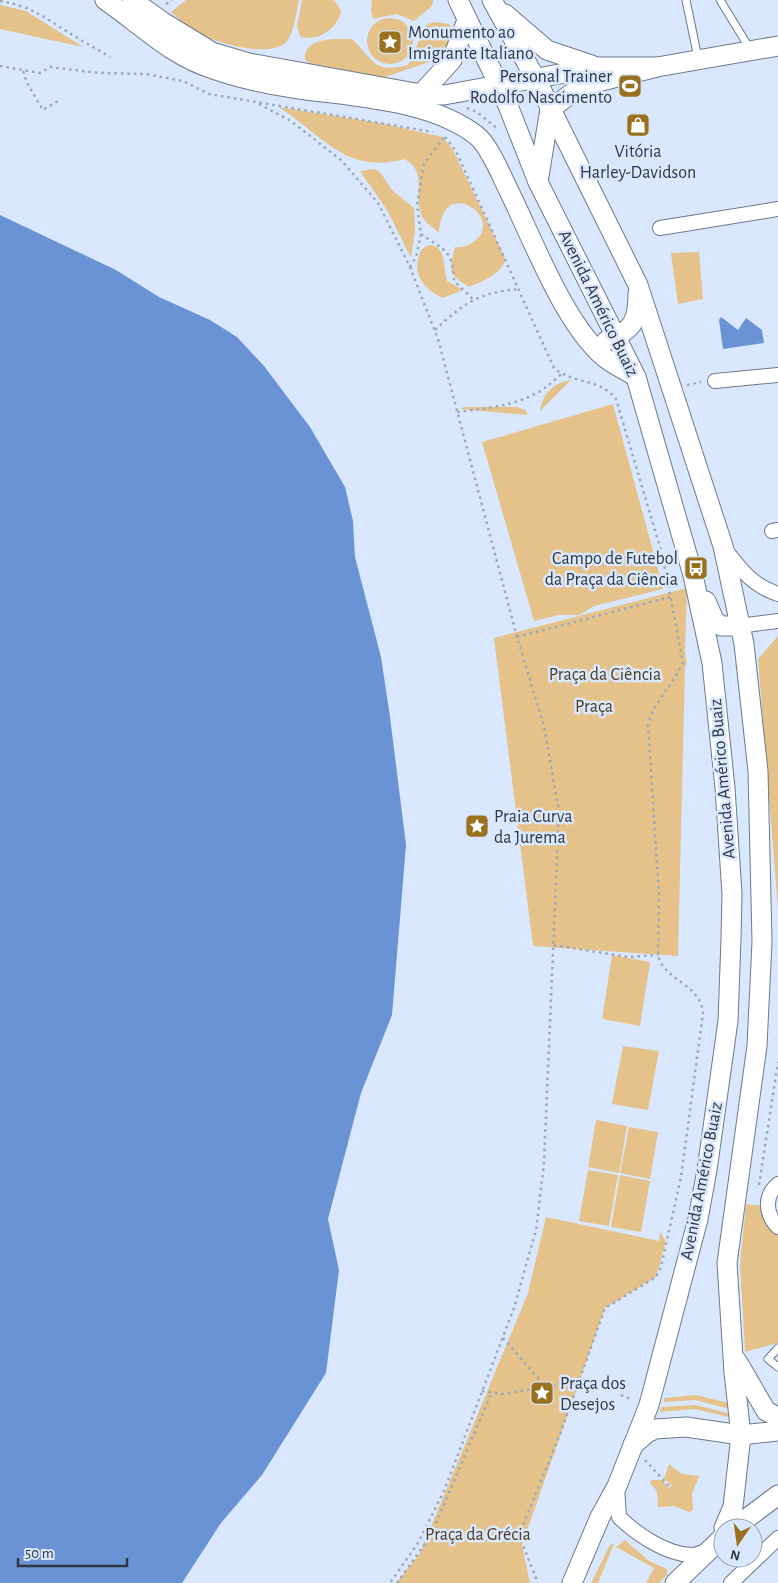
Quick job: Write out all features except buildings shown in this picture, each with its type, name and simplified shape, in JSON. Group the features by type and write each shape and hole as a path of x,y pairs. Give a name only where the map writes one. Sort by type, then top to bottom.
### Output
{"main road":[{"path":"105,0 154,38 210,68 247,79 292,88 386,100 453,120 479,137 500,173 568,312 593,347 605,358 636,376"},
{"path":"132,0 162,22 212,52 250,63 421,94 444,95 598,67 657,67"},
{"name":"Avenida Américo Buaiz","path":"458,0 499,86 538,182 636,376 683,534 712,663 725,788 732,894 728,1021 707,1170 698,1219 649,1405 617,1486 600,1517 572,1583"},
{"path":"494,3 547,50 598,67"},
{"name":"Avenida Américo Buaiz","path":"494,3 535,78 638,285 723,546 744,644 758,771 762,942 756,1046 727,1263 741,1435 733,1507 730,1518"},
{"path":"421,94 452,60 467,20"},
{"path":"538,182 550,109 582,86 657,67 778,46"},
{"path":"568,312 597,339 606,341 630,328 638,316 638,285"},
{"path":"683,534 714,620 721,626 739,626"},
{"path":"733,1352 766,1411 778,1417"},
{"path":"632,1446 647,1433 655,1429 686,1427 741,1435 778,1431"},
{"path":"746,1518 778,1495"},
{"path":"675,1583 713,1545"}],"street":[{"path":"660,228 778,209"},
{"path":"715,381 778,374"},
{"path":"723,546 746,577 765,590 778,594"},
{"path":"739,626 778,621"},
{"path":"778,1184 769,1195 768,1204 769,1213 778,1227"},
{"path":"617,1486 619,1518 643,1537 663,1547 691,1555 706,1552"},
{"path":"731,1583 778,1538"}],"lane":[{"path":"686,0 698,59"},
{"path":"720,0 751,50"},
{"path":"778,1348 768,1359 778,1367"}],"path":[{"path":"0,1 18,4 48,18 110,57"},
{"path":"0,66 40,73 50,67 99,73 148,74 182,81 209,94 404,126 445,136 456,151 554,368 561,374 603,387 616,399 653,522 682,648 683,662 679,674 651,714 648,724 659,895 658,955 660,963 698,995 702,1002 703,1013 681,1177 661,1266 656,1277 606,1308 560,1437 519,1535 538,1583"},
{"path":"23,71 27,83 43,110 61,99"},
{"path":"256,102 291,121 341,160 378,202 410,267 435,330 544,726 560,810 544,1163 536,1230 514,1308 444,1491 418,1543 390,1583"},
{"path":"462,105 477,112 502,133"},
{"path":"410,267 416,257 421,234 417,206 424,164 445,136"},
{"path":"421,234 450,255 453,262 454,281 474,300"},
{"path":"435,330 461,306 500,291 518,289"},
{"path":"457,412 508,406 548,387 561,374"},
{"path":"673,388 696,382 715,381"},
{"path":"518,637 670,597"},
{"path":"554,945 628,957 658,955"},
{"path":"758,1190 778,1062"},
{"path":"502,1338 546,1387"},
{"path":"482,1391 491,1394 502,1394 580,1381 594,1386"},
{"path":"397,1583 431,1535 491,1394"},
{"path":"622,1396 639,1402"},
{"path":"632,1446 670,1487"}],"green space":[{"path":"186,0 299,0 294,26 287,41 279,46 268,49 255,49 214,40 188,27 171,12"},
{"path":"302,0 334,0 341,10 337,22 320,36 307,38 300,36 297,27"},
{"path":"372,0 433,0 432,6 414,21 397,14 373,19 371,11"},
{"path":"0,5 26,11 83,47 0,29"},
{"path":"385,18 395,18 409,28 413,41 409,54 403,60 395,64 385,64 371,54 367,46 367,36 377,22"},
{"path":"434,22 449,24 457,36 444,57 373,81 310,64 305,60 306,52 315,43 330,39 352,39 370,59 381,66 388,68 408,65 426,25"},
{"path":"279,107 380,123 443,137 453,150 505,258 500,269 492,276 469,287 462,282 453,275 451,267 455,247 472,243 483,230 482,220 477,212 459,203 450,206 443,216 439,233 423,219 418,200 418,177 412,164 404,159 384,163 367,162 351,157 337,150"},
{"path":"374,169 380,172 392,190 414,208 415,231 411,258 387,210 360,171"},
{"path":"429,245 435,246 442,253 447,281 463,290 443,298 429,290 424,284 420,278 417,265 422,249"},
{"path":"699,252 703,299 678,304 671,253"},
{"path":"571,380 540,411 546,394 554,386"},
{"path":"613,404 661,580 666,578 663,589 594,606 579,615 559,615 534,621 482,442"},
{"path":"464,407 517,407 525,410 528,415 460,409"},
{"name":"Praça","path":"687,588 685,654 687,663 685,666 678,956 533,946 494,638"},
{"path":"778,636 778,908 758,659"},
{"path":"612,955 650,962 640,1026 602,1019"},
{"path":"623,1046 659,1051 648,1110 612,1104"},
{"path":"596,1120 627,1126 619,1173 588,1167"},
{"path":"629,1127 658,1132 650,1179 620,1173"},
{"path":"588,1170 618,1175 609,1226 579,1221"},
{"path":"620,1175 650,1181 641,1232 611,1227"},
{"path":"746,1204 764,1206 767,1220 778,1234 778,1343 745,1352 740,1263"},
{"name":"Praça da Grécia","path":"546,1217 659,1241 660,1231 666,1242 656,1277 605,1308 522,1545 530,1583 396,1583 420,1553 528,1293"},
{"path":"696,1395 732,1404 730,1409 695,1400 664,1402 664,1398"},
{"path":"696,1405 731,1414 733,1418 695,1409 660,1412 661,1407"},
{"path":"669,1464 682,1474 699,1476 692,1494 693,1510 689,1512 674,1506 658,1507 657,1491 650,1483 652,1480 662,1480 669,1488 674,1484 671,1485 664,1479"},
{"path":"625,1540 649,1561 667,1569 667,1575 659,1583 646,1583 654,1568 616,1547"},
{"path":"614,1544 598,1583 591,1583 610,1545"}],"water":[{"path":"0,215 116,270 159,297 210,320 237,337 264,366 310,427 345,487 353,521 355,557 381,657 390,717 406,845 392,1015 361,1093 328,1219 339,1270 326,1373 262,1475 221,1523 182,1583 0,1583"},
{"path":"721,317 738,330 746,318 762,330 764,343 723,349 719,320"}],"place":[{"name":"Monumento ao Imigrante Italiano","path":"390,42"},
{"name":"Personal Trainer Rodolfo Nascimento","path":"630,86"},
{"name":"Vitória Harley-Davidson","path":"638,125"},
{"name":"Campo de Futebol da Praça da Ciência","path":"696,568"},
{"name":"Praia Curva da Jurema","path":"477,826"},
{"name":"Praça dos Desejos","path":"542,1393"}],"park label":[{"name":"Praça da Ciência","path":"605,674"}]}
